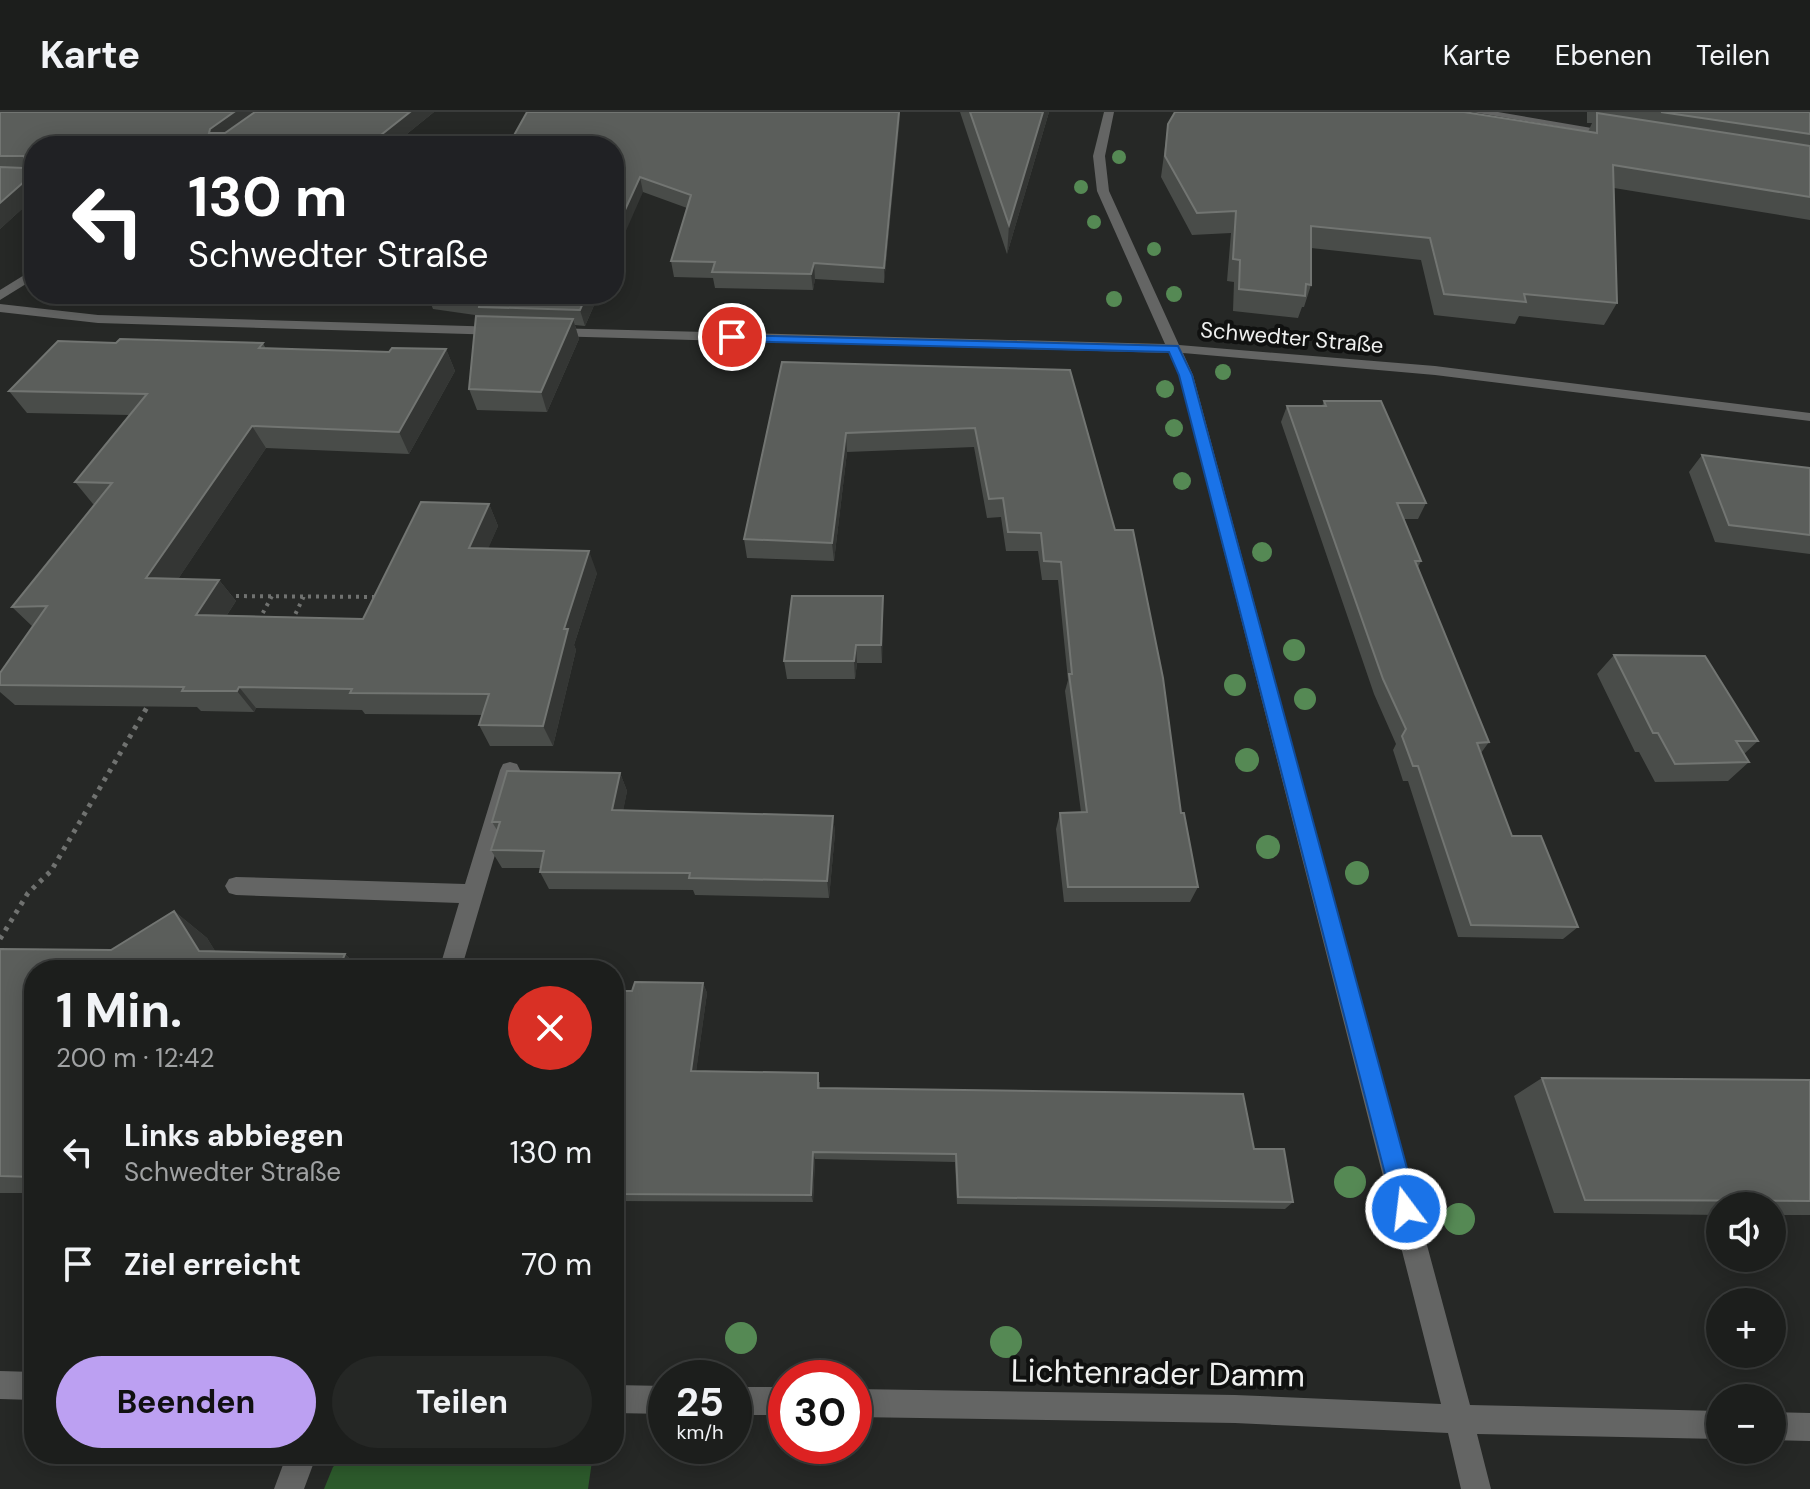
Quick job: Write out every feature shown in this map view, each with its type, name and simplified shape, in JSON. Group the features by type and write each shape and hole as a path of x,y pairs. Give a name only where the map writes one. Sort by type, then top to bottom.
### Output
{"street":[{"path":"1109,112 1099,156 1103,191 1186,375 1476,1489"},
{"path":"1477,112 1631,136"},
{"path":"0,296 24,280"},
{"name":"Schwedter Straße","path":"0,308 98,319 1173,349 1318,359 1810,417"},
{"path":"453,960 510,770"},
{"path":"236,886 473,894"},
{"path":"0,1385 24,1386"},
{"path":"624,1399 648,1400"},
{"name":"Lichtenrader Damm","path":"872,1403 1235,1409 1459,1419 1706,1425"},
{"path":"1786,1426 1810,1427"},
{"path":"289,1489 298,1464"}],"path":[{"path":"227,596 391,597"},
{"path":"258,623 272,596"},
{"path":"291,623 304,596"},
{"path":"0,939 28,893 51,871 156,692"}],"green space":[{"path":"336,1464 592,1464 588,1489 324,1489"}],"building":[{"path":"0,112 234,112 210,129 209,133 225,133 255,112 410,112 380,136 24,136 24,156 0,156"},
{"path":"527,112 899,112 884,268 814,263 811,274 712,272 715,262 671,261 691,195 640,177 624,212 624,136 514,136"},
{"path":"970,112 1043,112 1009,225"},
{"path":"1175,112 1464,112 1597,133 1597,113 1810,146 1810,197 1613,165 1617,303 1524,294 1526,302 1444,294 1430,238 1311,226 1311,285 1306,284 1305,296 1239,289 1240,260 1233,259 1236,211 1197,213 1165,156 1168,124"},
{"path":"1661,112 1810,112 1810,134"},
{"path":"0,167 24,168 24,182 0,203"},
{"path":"479,304 583,304 580,310 479,307"},
{"path":"476,316 573,319 541,392 469,389"},
{"path":"120,339 263,343 259,348 389,352 392,348 446,349 399,432 252,426 146,578 219,580 196,615 363,619 421,502 489,504 469,548 589,551 564,629 568,629 543,726 479,725 489,694 350,693 352,689 239,687 237,691 182,691 184,687 0,685 0,673 47,606 12,607 112,483 75,482 147,394 9,391 58,341 116,343"},
{"path":"782,362 1070,370 1115,530 1133,530 1163,678 1181,813 1184,813 1198,887 1068,887 1060,813 1087,812 1069,674 1072,674 1061,562 1044,561 1041,533 1008,532 1003,498 989,499 975,428 846,433 832,543 744,539"},
{"path":"1324,401 1381,401 1426,503 1397,503 1421,561 1415,561 1489,742 1477,743 1512,836 1541,836 1578,927 1471,925 1418,766 1413,766 1402,736 1406,729 1383,679 1287,406 1326,406"},
{"path":"1702,455 1810,468 1810,535 1729,525"},
{"path":"792,596 883,596 881,645 856,645 854,661 784,661"},
{"path":"1614,655 1705,656 1758,741 1736,741 1749,762 1675,764 1658,733 1653,733"},
{"path":"507,771 620,773 612,810 833,816 827,881 689,878 690,873 540,872 544,851 491,850 500,822 492,822"},
{"path":"174,911 199,951 345,954 342,960 24,960 24,1177 0,1176 0,949 111,950"},
{"path":"635,982 703,983 691,1071 818,1073 818,1088 1243,1094 1254,1149 1284,1149 1293,1202 958,1197 956,1154 813,1152 811,1195 624,1194 624,991 632,991"},
{"path":"1542,1078 1810,1080 1810,1201 1786,1201 1786,1192 1706,1192 1706,1201 1585,1200"}],"route":[{"path":"732,337 1173,349 1186,375 1406,1209"}]}
